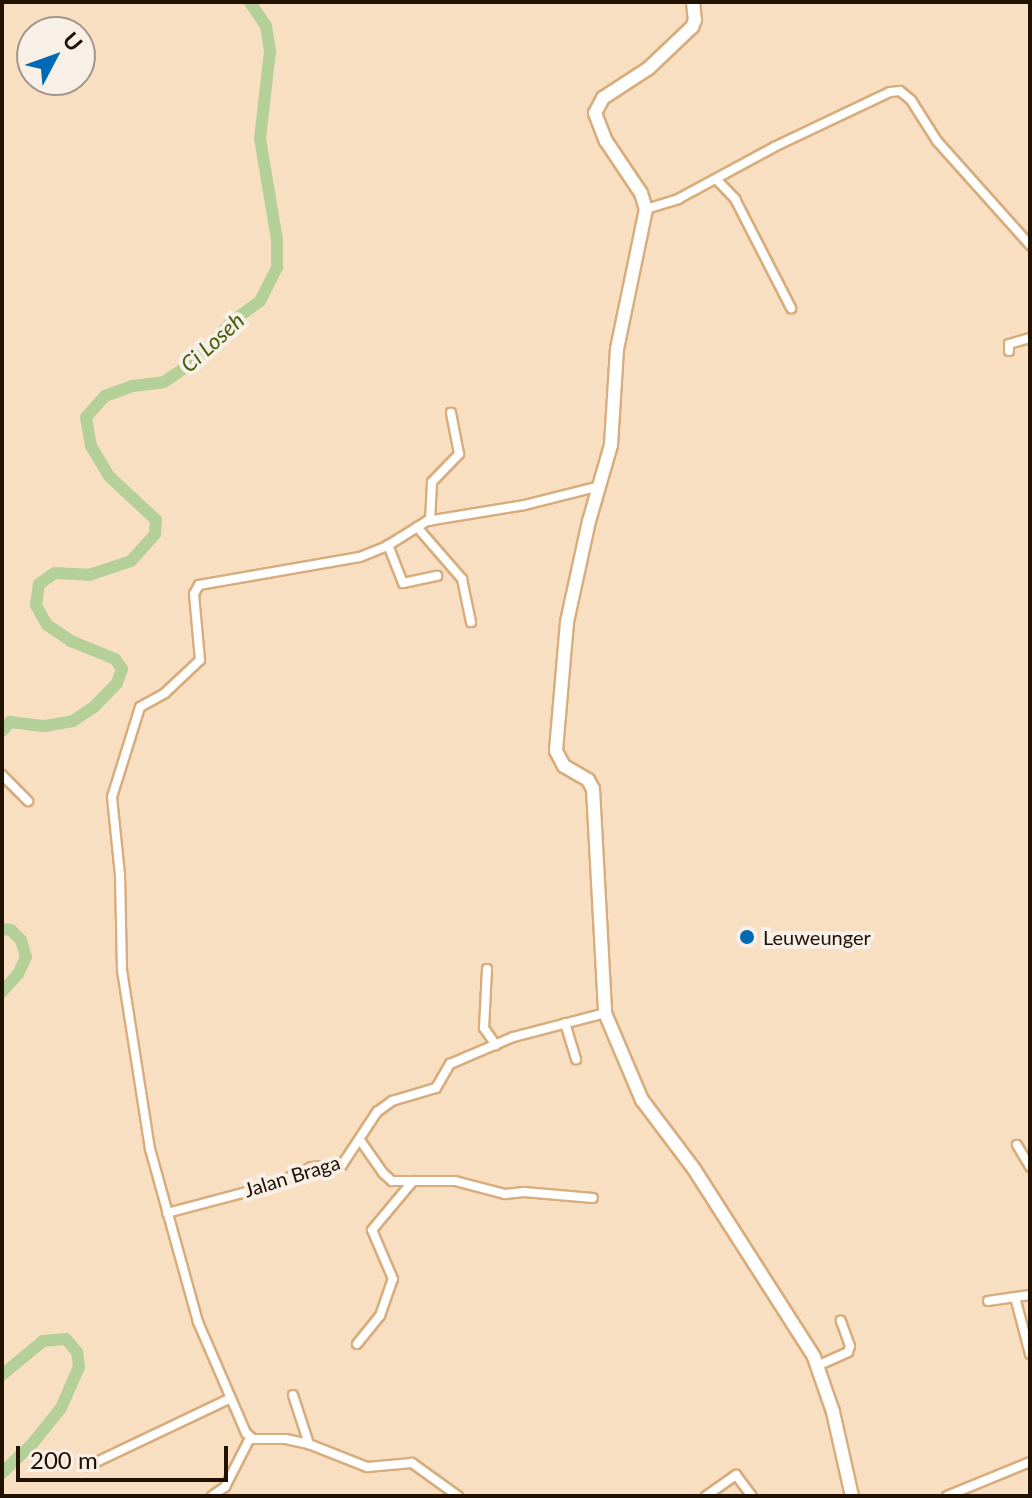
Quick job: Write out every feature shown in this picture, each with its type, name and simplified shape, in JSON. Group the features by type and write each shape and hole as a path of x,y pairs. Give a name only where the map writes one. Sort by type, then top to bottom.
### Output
{"street":[{"path":"693,2 695,20 692,27 649,68 603,98 595,113 606,141 641,193 646,209 617,349 612,436 567,622 556,751 564,766 588,780 593,789 605,1013 642,1100 694,1169 817,1366 833,1412 852,1496"},
{"path":"646,209 678,199 877,98 900,91 911,100 937,141 1030,245"},
{"path":"716,179 735,199 791,308"},
{"path":"1009,351 1009,344 1030,339"},
{"path":"451,413 459,454 432,482 424,524 462,579 471,622"},
{"path":"250,1438 198,1322 150,1149 119,941 120,875 112,797 138,712 145,702 165,693 200,660 194,594 199,585 360,557 424,524 525,505 600,486"},
{"path":"388,545 403,583 437,576"},
{"path":"2,775 28,801"},
{"path":"487,969 484,1028 496,1045"},
{"name":"Jalan Braga","path":"167,1213 273,1185 312,1167 342,1165 370,1120 385,1106 436,1088 450,1064 496,1045 605,1013"},
{"path":"565,1023 576,1059"},
{"path":"360,1140 387,1178 455,1181 505,1194 524,1192 593,1198"},
{"path":"1017,1145 1030,1167"},
{"path":"357,1344 380,1316 393,1279 372,1230 413,1181"},
{"path":"988,1301 1030,1295"},
{"path":"1015,1297 1030,1354"},
{"path":"817,1366 848,1352 850,1346 841,1321"},
{"path":"293,1395 309,1444"},
{"path":"88,1466 231,1398"},
{"path":"250,1438 309,1444 367,1467 412,1463 458,1496"},
{"path":"212,1496 225,1487 250,1438"},
{"path":"947,1496 1030,1462"},
{"path":"711,1494 738,1475 752,1496"}],"waterway":[{"name":"Ci Loseh","path":"2,731 10,722 45,726 73,721 94,707 117,683 122,669 115,659 71,641 47,625 36,605 39,584 55,573 89,575 131,561 155,534 156,520 109,476 91,446 86,417 105,396 133,386 164,382 197,360 230,323 260,301 277,267 277,240 260,138 270,51 266,26 250,2"},
{"name":"Ci Loseh","path":"2,929 11,930 21,940 26,957 18,974 2,992"},
{"name":"Ci Loseh","path":"2,1375 43,1341 66,1339 77,1352 79,1367 61,1408 33,1443 2,1473"}],"place":[{"name":"Leuweunger","path":"747,937"}]}
